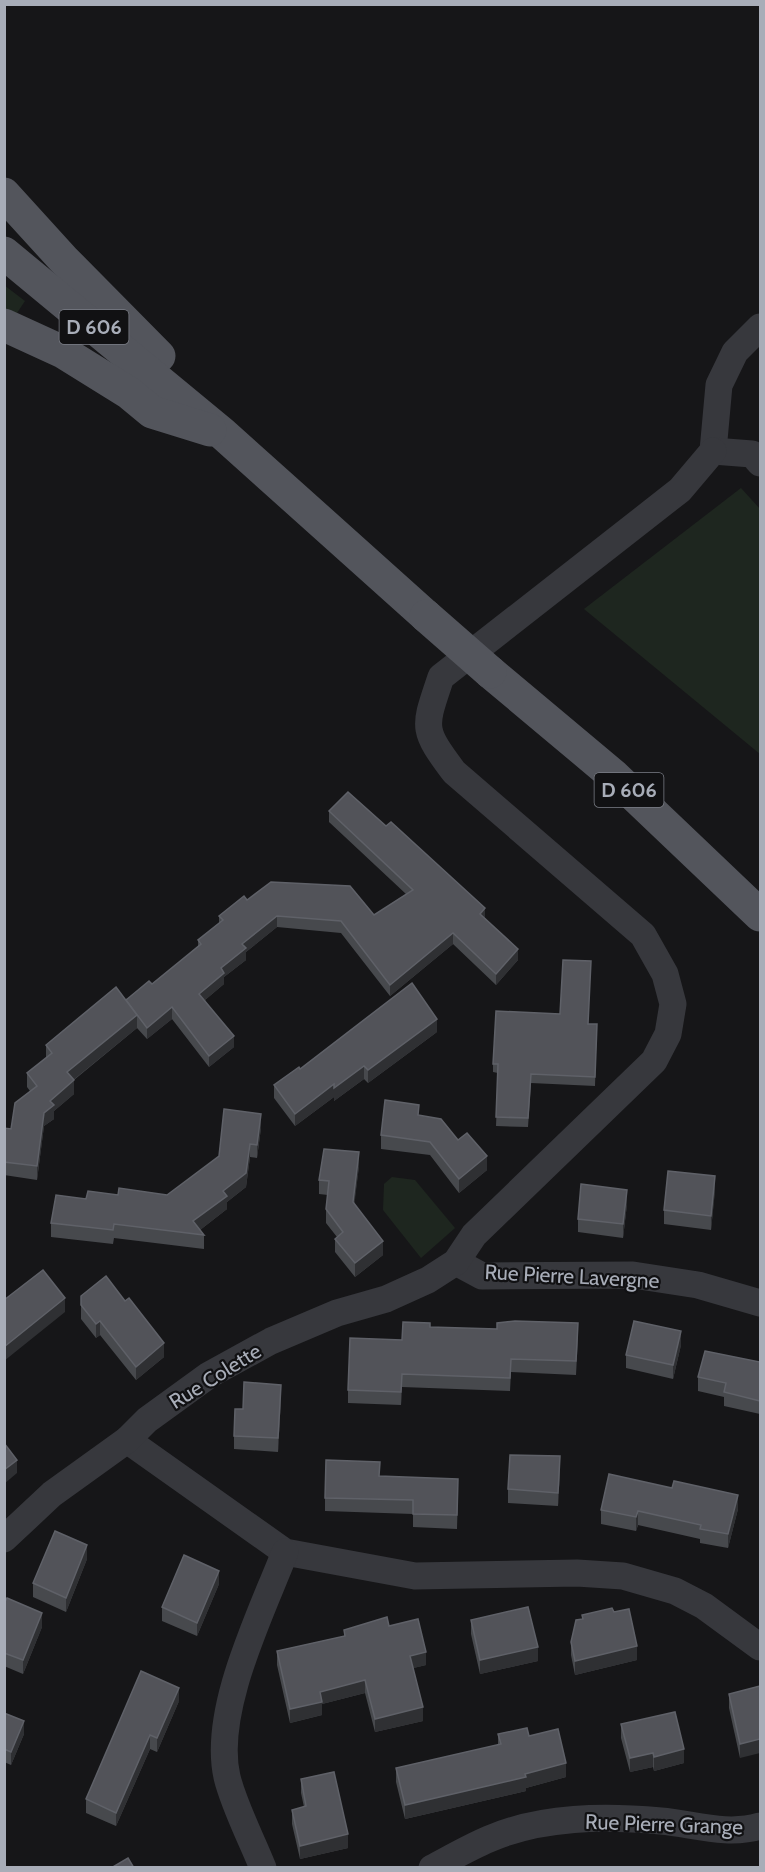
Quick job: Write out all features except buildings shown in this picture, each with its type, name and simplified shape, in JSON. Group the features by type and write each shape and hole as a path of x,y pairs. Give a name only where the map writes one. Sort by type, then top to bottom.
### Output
{"main road":[{"path":"4,194 64,260 163,360 184,402"},
{"name":"D 606","path":"4,252 223,434 490,672 614,776 760,915"},
{"path":"4,325 63,352 129,393 152,412 223,434"}],"street":[{"path":"456,1262 474,1235 654,1061 668,1034 673,1004 665,974 643,935 454,772 431,742 427,718 441,677 680,490 714,451 719,385 735,352 760,327"},
{"path":"714,451 752,454 760,463"},
{"name":"Rue Pierre Lavergne","path":"456,1262 482,1276 633,1275 698,1285 760,1303"},
{"name":"Rue Colette","path":"4,1539 52,1494 127,1440 147,1420 219,1369 271,1341 337,1313 386,1299 428,1280 456,1262"},
{"path":"127,1440 285,1552 416,1576 577,1573 623,1576 685,1596 730,1623 760,1647"},
{"path":"263,1868 227,1777 225,1737 232,1693 285,1552"},
{"name":"Rue Pierre Grange","path":"432,1868 490,1838 536,1824 600,1818 663,1821 719,1830 750,1829 760,1826"}],"shaded area":[{"path":"4,285 25,301 17,313 5,309"},
{"path":"741,488 760,509 760,754 584,609"},
{"path":"392,1177 415,1180 455,1228 421,1258 383,1210 384,1184"}]}
